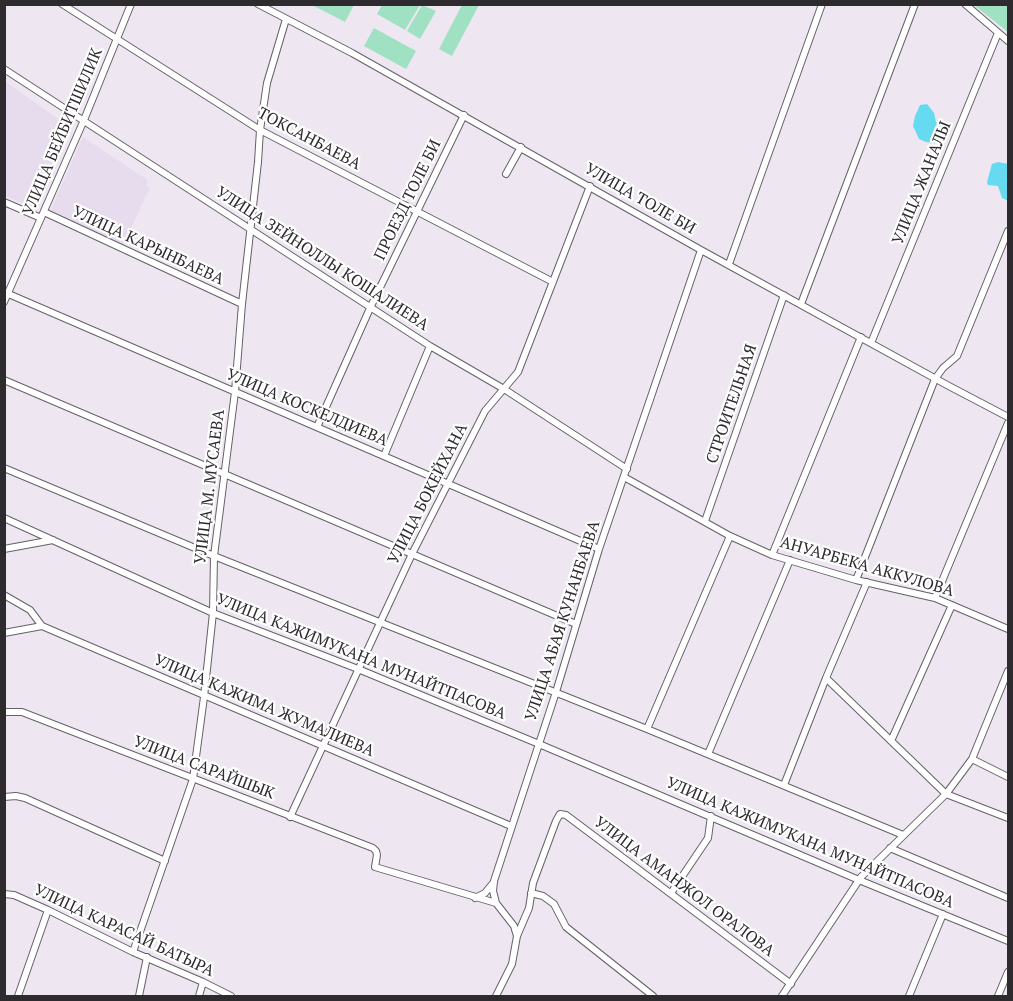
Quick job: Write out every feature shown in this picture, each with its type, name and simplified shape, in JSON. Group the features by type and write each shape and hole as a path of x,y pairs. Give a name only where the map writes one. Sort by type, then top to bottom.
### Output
{"street":[{"name":"ТОКСАНБАЕВА","path":"62,4 260,130 553,282"},
{"name":"УЛИЦА БЕЙБИТШИЛИК","path":"4,302 84,120 131,4"},
{"name":"УЛИЦА ТОЛЕ БИ","path":"258,4 352,52 701,250 1008,417"},
{"path":"729,264 822,4"},
{"path":"801,304 915,4"},
{"path":"965,4 1008,41"},
{"name":"УЛИЦА М. МУСАЕВА","path":"133,952 193,778 213,613 214,556 236,392 242,304 260,130 267,83 286,19"},
{"name":"УЛИЦА ЖАНАЛЫ","path":"871,343 998,33"},
{"name":"УЛИЦА ЗЕЙНОЛЛЫ КОШАЛИЕВА","path":"4,69 430,346 504,389 627,469"},
{"name":"ПРОЕЗД ТОЛЕ БИ","path":"316,427 371,306 464,115"},
{"path":"506,174 521,147"},
{"name":"УЛИЦА БОКЕЙХАНА","path":"290,817 412,554 485,411 518,372 590,186"},
{"name":"УЛИЦА КАРЫНБАЕВА","path":"4,202 42,215 242,304"},
{"path":"856,580 935,379 943,368 957,356 1008,231"},
{"name":"УЛИЦА АБАЯ КУНАНБАЕВА","path":"496,903 493,891 494,881 511,826 556,692 599,549 701,250"},
{"name":"УЛИЦА КОСКЕЛДИЕВА","path":"6,293 599,549"},
{"name":"СТРОИТЕЛЬНАЯ","path":"705,521 784,295"},
{"path":"772,555 861,337"},
{"path":"384,456 430,346"},
{"path":"4,380 576,624"},
{"path":"935,598 1008,423"},
{"path":"4,468 214,556 648,729 903,836"},
{"name":"АНУАРБЕКА АККУЛОВА","path":"624,477 730,536 772,555 856,580 935,598 1008,629"},
{"name":"УЛИЦА КАЖИМУКАНА МУНАЙТПАСОВА","path":"4,518 213,613 358,669 859,880 1008,940"},
{"path":"648,729 730,536"},
{"path":"4,549 54,540"},
{"path":"708,754 790,560"},
{"path":"784,785 867,582"},
{"path":"4,595 30,610 42,626 4,633"},
{"path":"891,741 952,605"},
{"name":"УЛИЦА КАЖИМА ЖУМАЛИЕВА","path":"42,626 511,826"},
{"path":"782,996 859,880 946,794 972,759 1008,671"},
{"path":"826,678 946,794 1008,818"},
{"name":"УЛИЦА САРАЙШЫК","path":"4,712 22,712 372,848 377,855 375,867 475,898"},
{"path":"972,759 1008,777"},
{"path":"4,797 25,798 165,861"},
{"name":"УЛИЦА АМАНЖОЛ ОРАЛОВА","path":"531,893 560,814 566,815 791,984"},
{"path":"671,893 708,838 711,816"},
{"path":"890,848 1008,898"},
{"path":"475,898 485,893 494,881"},
{"path":"497,996 512,964 517,936 531,893 554,904 567,927 653,996"},
{"name":"УЛИЦА КАРАСАЙ БАТЫРА","path":"4,894 14,895 48,910 133,952 231,996"},
{"path":"475,898 496,903 514,926 517,936"},
{"path":"18,996 48,910"},
{"path":"909,996 943,914"},
{"path":"139,996 147,957"},
{"path":"998,996 1008,972"},
{"path":"199,996 203,982"}],"shaded area":[{"path":"5,81 68,126 32,207 5,196"},
{"path":"83,137 148,180 146,185 150,187 123,246 50,212"}],"green space":[{"path":"312,5 354,5 345,22"},
{"path":"382,5 420,5 405,30 377,14"},
{"path":"422,5 436,11 420,39 407,31"},
{"path":"462,5 479,5 452,56 439,49"},
{"path":"974,5 1008,5 1008,32"},
{"path":"374,28 416,51 406,69 364,46"}],"water":[{"path":"927,104 934,113 936,122 947,129 946,136 935,143 919,139 913,126 920,105"},
{"path":"998,162 1008,164 1008,201 1002,198 998,186 988,185 987,182 992,164"}]}
